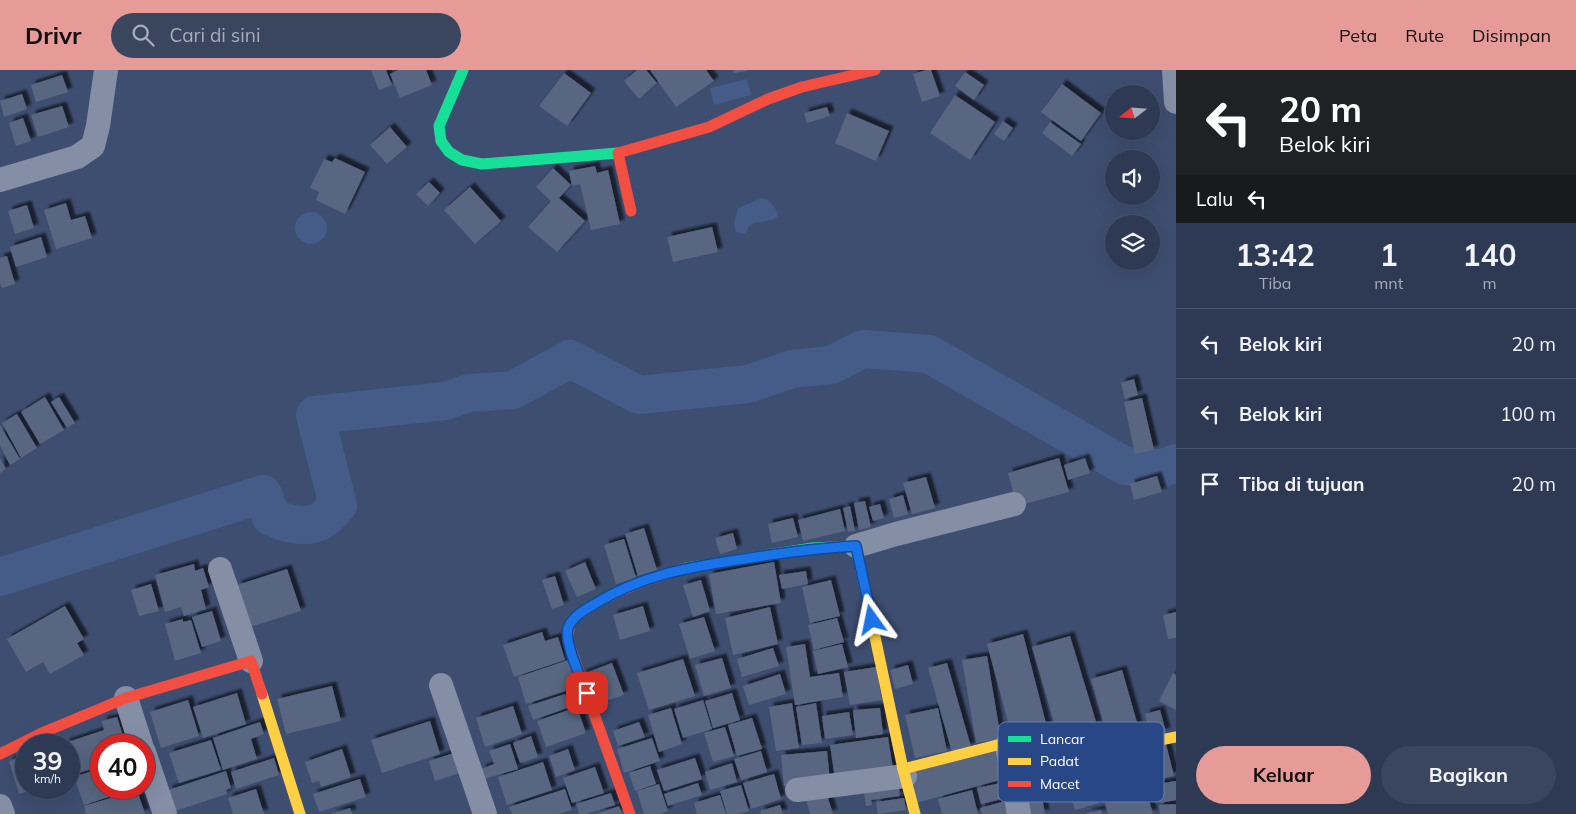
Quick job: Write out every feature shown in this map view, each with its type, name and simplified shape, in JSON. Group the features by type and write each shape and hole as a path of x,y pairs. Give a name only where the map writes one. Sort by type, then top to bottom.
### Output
{"street":[{"path":"0,180 77,157 92,146 98,126 106,70"},
{"path":"463,70 440,126 441,141 448,152 462,160 482,164 618,153 709,126 768,99 802,87 875,70"},
{"path":"1174,70 1176,102"},
{"path":"618,153 630,211"},
{"path":"630,814 568,641 568,631 571,622 578,615 622,589 688,567 812,548 856,546 1014,504"},
{"path":"856,546 904,773 915,814"},
{"path":"220,569 300,814"},
{"path":"0,754 44,732 126,698 251,661"},
{"path":"441,685 485,814"},
{"path":"126,698 138,734"},
{"path":"797,790 904,773 989,746 998,746"},
{"path":"155,784 165,814"}],"water":[{"path":"747,79 751,95 714,105 710,88"},
{"path":"762,198 767,199 775,208 778,214 776,217 772,220 754,223 749,226 746,234 736,232 734,223 738,208"},
{"path":"311,212 322,217 327,228 322,239 311,244 300,239 295,228 300,217"}],"building":[{"path":"371,70 386,70 392,85 379,90"},
{"path":"398,70 426,70 432,85 400,98 390,74"},
{"path":"637,70 646,70 657,83 639,99 624,81"},
{"path":"650,70 706,70 714,81 676,107"},
{"path":"733,70 747,70 747,71 734,73"},
{"path":"931,70 940,96 922,102 913,74"},
{"path":"965,72 984,85 974,100 955,86"},
{"path":"564,73 591,93 567,126 539,106"},
{"path":"62,75 68,92 36,102 31,85"},
{"path":"1062,84 1101,113 1081,141 1041,112"},
{"path":"22,94 27,109 4,117 0,101"},
{"path":"955,95 995,122 970,160 930,133"},
{"path":"62,106 69,127 38,137 31,115"},
{"path":"827,107 830,116 807,123 804,113"},
{"path":"847,113 889,131 876,161 835,143"},
{"path":"23,118 31,141 16,146 9,123"},
{"path":"1003,121 1013,128 1004,141 994,134"},
{"path":"1050,122 1081,144 1072,156 1042,133"},
{"path":"390,127 407,147 387,164 370,145"},
{"path":"335,158 365,172 345,214 316,200 319,192 310,188 324,159 332,162"},
{"path":"595,166 597,173 608,170 620,224 591,230 580,184 572,186 569,171"},
{"path":"553,168 571,185 559,198 585,221 557,252 528,227 551,201 536,187"},
{"path":"429,182 440,193 428,206 416,194"},
{"path":"470,187 501,221 475,244 444,210"},
{"path":"66,203 71,220 85,216 92,238 56,249 44,210"},
{"path":"27,205 34,228 15,234 8,211"},
{"path":"712,227 718,252 673,262 667,237"},
{"path":"41,237 47,257 16,267 10,247"},
{"path":"7,256 15,284 2,288 0,283 0,258"},
{"path":"1134,379 1138,395 1125,399 1121,383"},
{"path":"45,397 64,430 40,444 21,412"},
{"path":"59,397 75,423 67,428 51,402"},
{"path":"1142,398 1154,450 1135,454 1124,402"},
{"path":"17,414 37,448 21,458 2,423"},
{"path":"0,425 20,459 10,465 0,446"},
{"path":"0,458 6,469 0,473"},
{"path":"1059,458 1069,492 1017,506 1008,473"},
{"path":"1085,458 1090,473 1068,480 1064,465"},
{"path":"1157,476 1162,492 1134,500 1130,484"},
{"path":"926,477 935,508 912,514 903,483"},
{"path":"903,495 908,514 894,518 889,499"},
{"path":"865,501 871,527 859,530 854,503"},
{"path":"880,504 884,518 873,521 869,507"},
{"path":"850,506 855,531 848,532 843,508"},
{"path":"840,509 845,531 803,541 798,520"},
{"path":"793,518 798,537 772,543 768,524"},
{"path":"644,528 657,570 638,576 625,534"},
{"path":"733,533 737,549 720,554 715,538"},
{"path":"624,539 636,578 616,584 604,545"},
{"path":"585,562 596,589 577,597 565,571"},
{"path":"774,562 781,603 716,614 709,574"},
{"path":"194,564 195,571 203,568 209,587 201,590 206,609 184,616 181,607 165,612 155,575"},
{"path":"287,569 301,611 250,627 237,585"},
{"path":"806,571 808,584 782,589 779,575"},
{"path":"555,576 564,605 552,609 542,580"},
{"path":"701,580 710,611 693,617 683,585"},
{"path":"831,580 840,616 810,623 802,587"},
{"path":"151,584 159,611 139,616 131,590"},
{"path":"65,606 84,639 77,643 84,655 50,674 43,662 26,672 7,639"},
{"path":"643,606 650,631 620,640 613,615"},
{"path":"770,607 778,644 733,655 725,618"},
{"path":"212,611 221,641 202,647 192,617"},
{"path":"1176,612 1176,638 1168,639 1163,615"},
{"path":"704,617 715,651 690,659 679,624"},
{"path":"837,618 844,642 814,650 808,625"},
{"path":"183,619 183,622 191,620 201,653 175,661 165,624"},
{"path":"542,632 545,641 558,637 565,660 514,677 503,645"},
{"path":"1023,634 1046,722 1008,722 987,644"},
{"path":"1070,636 1096,722 1054,722 1032,647"},
{"path":"805,644 810,677 839,673 843,697 795,705 786,647"},
{"path":"842,644 848,667 818,674 813,651"},
{"path":"773,648 779,666 742,677 737,659"},
{"path":"987,656 998,722 998,739 976,743 962,660"},
{"path":"722,658 731,688 704,696 695,665"},
{"path":"683,659 695,696 649,710 637,673"},
{"path":"568,660 577,687 526,704 518,677"},
{"path":"612,663 624,695 593,705 582,674"},
{"path":"947,663 971,747 952,752 928,668"},
{"path":"908,665 913,684 895,689 890,670"},
{"path":"876,667 882,700 850,705 844,672"},
{"path":"1122,670 1137,722 1103,722 1091,679"},
{"path":"1173,673 1176,675 1176,710 1159,701"},
{"path":"780,674 786,694 749,705 743,686"},
{"path":"332,686 341,721 286,734 277,699"},
{"path":"237,693 246,724 203,738 193,707"},
{"path":"732,693 740,720 713,728 705,701"},
{"path":"565,694 570,707 533,720 528,706"},
{"path":"188,700 199,736 161,748 150,712"},
{"path":"703,700 712,729 683,738 674,709"},
{"path":"792,703 799,748 776,751 769,707"},
{"path":"816,703 822,743 802,745 796,707"},
{"path":"513,706 522,734 485,747 476,718"},
{"path":"577,707 586,733 546,747 537,721"},
{"path":"671,708 682,744 659,752 648,715"},
{"path":"880,708 883,734 856,738 853,710"},
{"path":"938,708 947,751 915,758 905,715"},
{"path":"1160,710 1163,722 1147,722 1145,714"},
{"path":"849,712 853,735 825,739 822,716"},
{"path":"117,717 122,734 92,734 104,730 102,721"},
{"path":"752,718 762,749 737,756 728,725"},
{"path":"430,721 440,754 382,773 371,740"},
{"path":"260,722 264,734 251,739 257,759 223,770 213,738"},
{"path":"639,722 645,737 618,746 613,731"},
{"path":"725,727 734,756 713,762 704,733"},
{"path":"90,735 90,769 80,772 80,738"},
{"path":"531,736 538,757 520,763 513,743"},
{"path":"888,737 894,775 836,784 830,745"},
{"path":"652,738 660,761 624,773 617,749"},
{"path":"211,740 221,770 179,783 169,753"},
{"path":"510,744 518,769 484,779 481,769 494,764 489,751"},
{"path":"1164,744 1166,744 1174,776 1164,778"},
{"path":"998,748 998,780 916,803 908,773"},
{"path":"342,749 351,777 321,787 319,781 312,783 305,762"},
{"path":"568,749 575,770 556,777 549,756"},
{"path":"761,751 767,772 741,780 734,759"},
{"path":"827,751 830,781 784,786 781,755"},
{"path":"457,752 463,772 435,781 429,761"},
{"path":"274,758 279,775 236,789 231,772"},
{"path":"695,758 702,779 664,791 657,770"},
{"path":"15,759 15,781 9,761"},
{"path":"543,762 552,790 507,805 498,777"},
{"path":"732,763 737,782 710,790 705,772"},
{"path":"650,766 656,784 635,791 629,773"},
{"path":"595,767 604,793 572,803 563,778"},
{"path":"226,771 231,788 226,790 227,794 175,811 168,790"},
{"path":"90,772 90,799 102,799 84,805 80,794 80,775"},
{"path":"774,774 781,799 751,809 743,783"},
{"path":"360,779 366,797 319,812 313,794"},
{"path":"898,781 900,796 871,800 872,805 866,806 863,786"},
{"path":"1176,781 1176,800 1160,803 1164,802 1164,783"},
{"path":"698,783 702,795 668,806 664,794"},
{"path":"659,784 668,811 660,814 644,814 637,791"},
{"path":"998,784 998,800 981,804 977,788"},
{"path":"741,785 749,811 727,814 720,791"},
{"path":"256,789 264,814 233,814 228,798"},
{"path":"565,789 572,810 558,814 512,814 509,807"},
{"path":"825,789 833,814 810,814 805,795"},
{"path":"972,790 978,814 942,814 938,799"},
{"path":"611,793 615,805 586,814 579,814 576,804"},
{"path":"720,795 726,814 697,814 694,803"},
{"path":"904,798 906,810 878,814 876,802"},
{"path":"107,799 140,799 145,814 86,814 84,806"},
{"path":"1005,802 1009,814 982,814 980,808"},
{"path":"1023,802 1043,802 1045,814 1025,814"},
{"path":"1073,802 1099,802 1099,803 1075,810"},
{"path":"1105,802 1150,802 1153,814 1108,814"},
{"path":"1176,804 1176,814 1160,814 1159,805"},
{"path":"780,805 783,814 761,814 760,811"},
{"path":"619,806 622,814 596,814"},
{"path":"350,808 352,814 331,814"},
{"path":"1101,810 1102,814 1087,814 1087,813"}],"waterway":[{"path":"0,577 263,494 271,517 298,525 318,522 324,519 338,505 315,415 445,401 469,393 513,390 570,359 639,395 748,384 792,369 831,365 863,349 929,354 1125,466 1163,468 1176,463"}],"traffic: fast":[{"path":"463,70 439,126 441,141 449,152 462,160 482,164 618,153"},
{"path":"686,568 812,548 856,546 871,618"}],"traffic: slow":[{"path":"871,618 903,769 915,814"},
{"path":"262,694 300,814"},
{"path":"1164,739 1176,737"},
{"path":"903,769 998,745"}],"traffic: jam":[{"path":"631,211 618,153 709,127 768,99 802,87 875,70"},
{"path":"630,814 568,641 569,627 577,616 600,601 624,589 686,568"},
{"path":"0,754 44,732 126,698 251,661 262,694"}],"route":[{"path":"587,693 568,641 568,631 571,622 578,615 604,598 622,589 638,582 688,567 812,548 856,546 872,620"}]}
